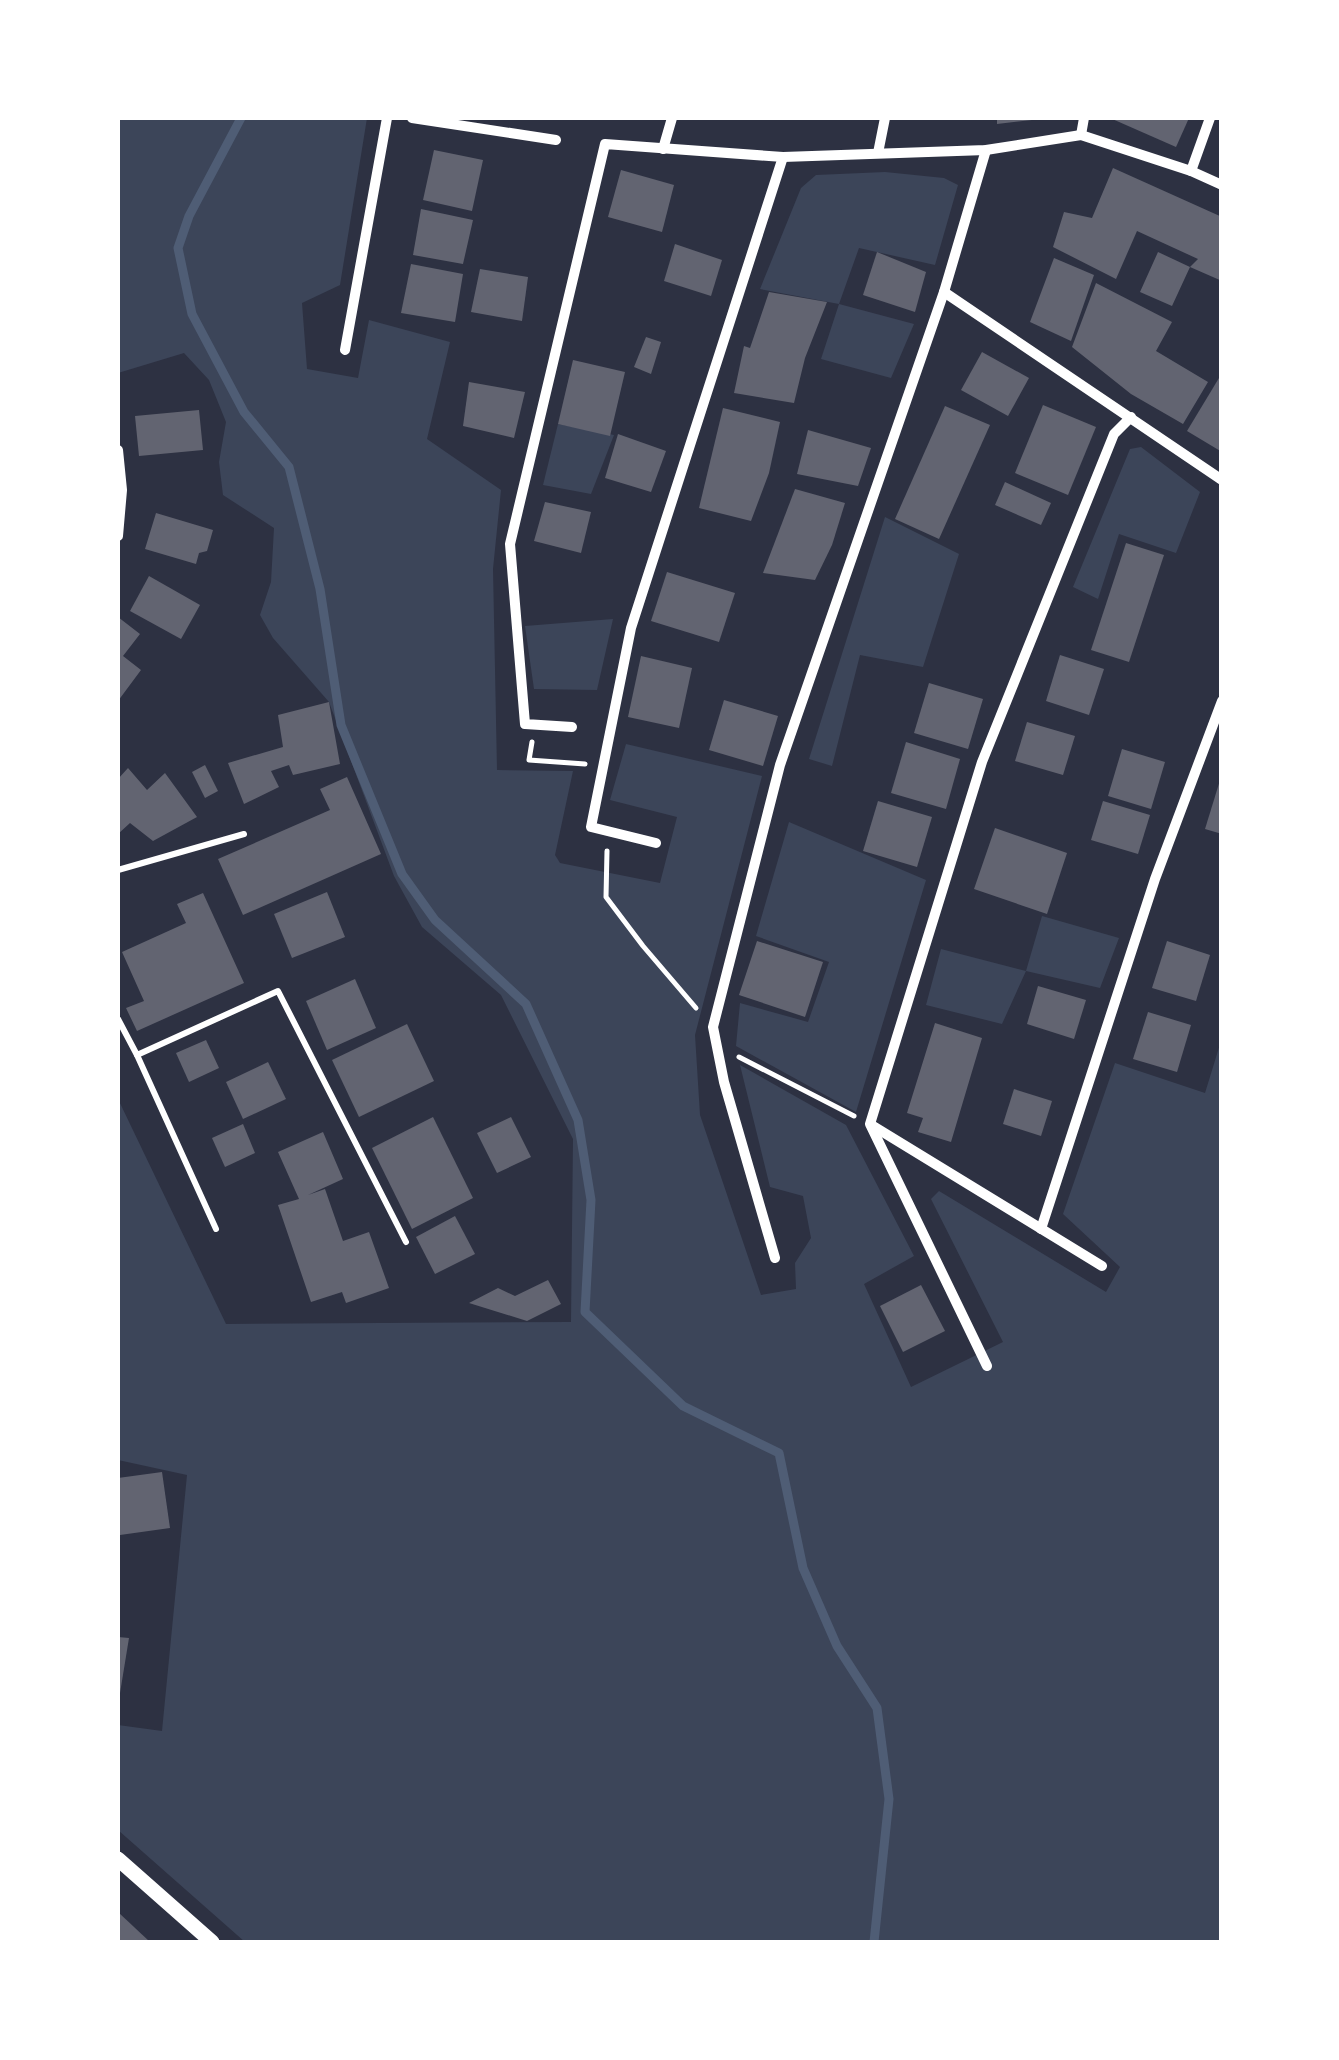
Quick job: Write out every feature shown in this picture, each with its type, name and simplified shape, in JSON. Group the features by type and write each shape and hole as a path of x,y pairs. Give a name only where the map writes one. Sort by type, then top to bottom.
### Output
{"street":[{"path":"345,350 387,118"},
{"path":"412,118 456,120 556,140"},
{"path":"662,149 672,118"},
{"path":"878,153 885,118"},
{"path":"1081,135 1084,118"},
{"path":"1191,170 1210,118"},
{"path":"572,727 525,724 510,544 604,144 783,157 986,150 1081,135 1191,170 1222,185"},
{"path":"774,1258 712,1028 780,765 944,292 986,150"},
{"path":"656,843 591,827 631,628 783,157"},
{"path":"944,292 1222,480"},
{"path":"987,1366 870,1124 982,762 1114,434 1131,417"},
{"path":"118,450 122,490 118,536"},
{"path":"1041,1229 1155,879 1222,700"},
{"path":"870,1124 1102,1266"},
{"path":"118,1859 212,1942"}],"lane":[{"path":"118,870 244,834"},
{"path":"137,1054 278,991 406,1242"},
{"path":"118,1018 216,1230"}],"path":[{"path":"534,724 529,760 603,766"}],"shaded area":[{"path":"118,118 367,118 340,285 302,303 307,369 358,378 369,320 450,342 427,439 501,490 493,569 497,770 573,771 555,855 560,863 660,883 677,817 610,800 626,744 762,776 695,1035 700,1115 761,1295 796,1289 795,1263 811,1238 803,1196 770,1187 740,1065 846,1125 914,1256 864,1284 911,1387 1003,1342 931,1199 939,1191 1106,1292 1120,1267 1063,1214 1115,1063 1205,1093 1221,1041 1221,1942 245,1942 118,1830 118,1725 162,1731 187,1475 118,1460 118,1099 226,1324 571,1322 573,1139 501,995 422,927 394,876 329,702 273,638 260,615 271,582 274,528 223,495 219,462 226,422 209,380 184,353 118,373"},
{"path":"885,172 944,178 958,185 935,265 859,248 839,304 760,289 801,188 816,175"},
{"path":"839,304 914,324 891,378 821,359"},
{"path":"558,424 614,435 591,494 543,485"},
{"path":"1141,447 1200,492 1176,553 1119,534 1098,599 1073,587 1130,449"},
{"path":"885,517 959,554 923,667 860,655 832,766 809,759"},
{"path":"613,619 597,690 534,689 525,626"},
{"path":"789,822 926,880 856,1112 736,1046 740,1003 808,1022 829,962 756,936"},
{"path":"1042,916 1119,938 1100,988 1026,971"},
{"path":"941,949 1026,971 1002,1024 926,1005"}],"building":[{"path":"997,118 1032,118 1032,120 997,124"},
{"path":"1110,118 1189,118 1176,147"},
{"path":"434,150 483,160 472,211 423,200"},
{"path":"1113,168 1222,217 1222,281 1190,267 1198,259 1137,231 1116,279 1053,247 1064,212 1092,218"},
{"path":"621,170 674,185 662,232 608,217"},
{"path":"421,209 473,220 463,264 413,255"},
{"path":"675,244 722,260 711,296 664,281"},
{"path":"877,252 926,272 915,312 863,295"},
{"path":"1158,252 1190,267 1172,306 1140,292"},
{"path":"1054,258 1094,275 1071,341 1030,322"},
{"path":"411,264 463,274 455,322 401,313"},
{"path":"480,269 528,277 522,321 471,312"},
{"path":"1096,283 1172,322 1156,351 1208,382 1183,424 1131,394 1072,347"},
{"path":"769,292 827,302 805,358 794,403 734,393 744,346 750,348"},
{"path":"646,337 661,342 651,374 634,367"},
{"path":"982,352 1029,378 1008,416 961,390"},
{"path":"573,360 625,372 610,436 558,424"},
{"path":"1222,373 1222,452 1187,431"},
{"path":"469,382 525,392 514,438 463,426"},
{"path":"1043,405 1096,427 1068,495 1015,473"},
{"path":"945,406 990,425 939,539 895,519"},
{"path":"723,408 780,422 769,473 751,521 699,508"},
{"path":"199,410 203,450 139,456 135,416"},
{"path":"808,430 871,448 858,486 797,474"},
{"path":"618,434 666,451 651,492 605,478"},
{"path":"1005,482 1051,503 1041,525 995,505"},
{"path":"795,489 845,503 832,545 815,580 763,573"},
{"path":"545,502 591,512 581,553 534,541"},
{"path":"156,513 213,530 207,551 199,553 196,564 145,549"},
{"path":"1126,543 1164,555 1129,662 1091,650"},
{"path":"667,572 735,593 719,642 651,621"},
{"path":"149,576 200,605 181,639 130,611"},
{"path":"118,617 140,634 123,656 141,670 118,701"},
{"path":"1060,655 1104,669 1089,715 1046,701"},
{"path":"641,656 692,668 679,728 628,717"},
{"path":"929,683 983,699 968,749 914,733"},
{"path":"724,700 778,716 763,766 709,750"},
{"path":"329,702 340,764 293,775 289,765 271,771 279,787 244,804 228,763 283,747 278,715"},
{"path":"1027,722 1075,736 1063,775 1015,761"},
{"path":"906,742 960,759 946,809 891,793"},
{"path":"1122,749 1165,762 1151,809 1108,796"},
{"path":"205,765 218,791 205,798 192,772"},
{"path":"128,768 147,790 165,773 197,817 153,841 130,823 118,834 118,779"},
{"path":"347,777 381,854 243,915 218,859 330,810 320,789"},
{"path":"1222,777 1222,834 1205,829"},
{"path":"878,801 932,817 917,867 863,851"},
{"path":"1103,801 1150,815 1138,854 1091,840"},
{"path":"995,828 1067,853 1047,914 974,889"},
{"path":"327,892 345,937 292,958 274,914"},
{"path":"203,893 244,983 137,1031 126,1008 144,1001 122,952 186,923 177,904"},
{"path":"757,941 823,962 805,1017 739,995"},
{"path":"1167,941 1210,955 1196,1001 1152,988"},
{"path":"355,979 376,1028 327,1050 306,1001"},
{"path":"1038,986 1086,1000 1074,1039 1027,1024"},
{"path":"1148,1012 1191,1025 1177,1072 1133,1059"},
{"path":"935,1023 982,1038 951,1142 918,1132 923,1118 907,1113"},
{"path":"407,1024 434,1081 359,1117 332,1060"},
{"path":"206,1040 219,1068 189,1082 176,1053"},
{"path":"268,1062 286,1099 243,1119 226,1082"},
{"path":"1014,1089 1052,1101 1041,1136 1003,1124"},
{"path":"433,1117 473,1198 412,1229 372,1148"},
{"path":"511,1117 531,1157 497,1173 477,1133"},
{"path":"243,1124 255,1153 225,1167 212,1138"},
{"path":"323,1132 343,1179 308,1195 325,1189 343,1241 369,1232 389,1288 346,1303 342,1292 311,1302 278,1205 299,1199 278,1152"},
{"path":"455,1216 475,1254 435,1274 416,1237"},
{"path":"548,1280 561,1304 527,1321 469,1303 498,1288 515,1296"},
{"path":"921,1285 945,1331 903,1352 880,1306"},
{"path":"162,1472 170,1528 120,1535 118,1478"},
{"path":"118,1637 129,1638 120,1693 118,1693"},
{"path":"118,1912 150,1942 118,1942"}],"waterway":[{"path":"241,118 189,216 178,248 192,314 244,412 289,467 320,589 341,725 402,874 435,920 526,1004 578,1120 591,1200 585,1312 683,1406 779,1453 803,1568 837,1646 877,1708 889,1799 874,1942"}]}
